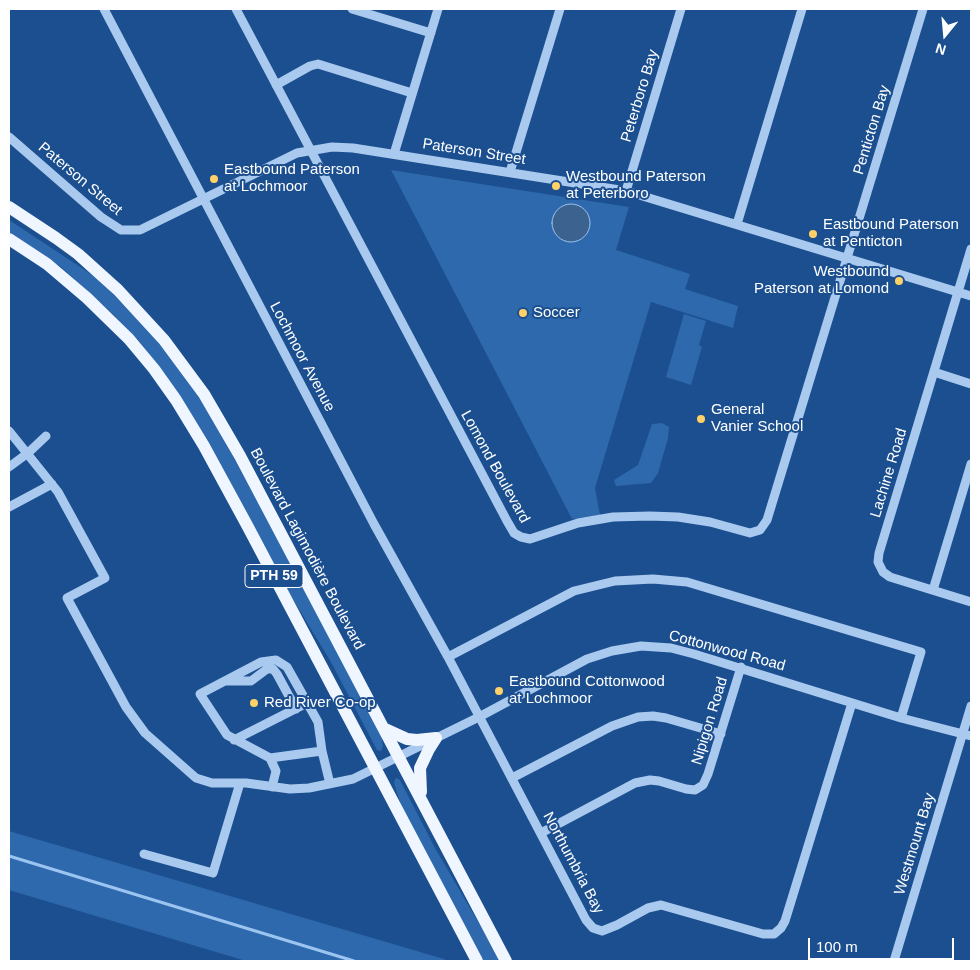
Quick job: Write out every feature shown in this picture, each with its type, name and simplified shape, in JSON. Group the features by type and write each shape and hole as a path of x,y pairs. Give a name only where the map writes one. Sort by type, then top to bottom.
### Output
{"main road":[{"name":"Boulevard Lagimodière Boulevard","path":"9,208 56,238 99,272 138,310 182,362 204,394 233,442 506,961"},
{"name":"PTH 59","path":"9,239 47,264 94,304 129,339 176,400 217,470 477,961"},
{"path":"385,729 417,740 436,738"},
{"path":"422,799 420,768 436,738"}],"street":[{"name":"Lochmoor Avenue","path":"104,9 374,525 448,657 479,717"},
{"path":"236,9 312,151"},
{"path":"352,9 431,33"},
{"path":"394,154 438,9"},
{"path":"510,172 560,9"},
{"name":"Peterboro Bay","path":"626,191 681,9"},
{"path":"737,224 802,9"},
{"name":"Penticton Bay","path":"847,258 923,9"},
{"path":"276,85 310,66 318,64 412,93"},
{"name":"Paterson Street","path":"9,137 101,217 121,230 140,230 296,153 332,147 394,154 626,191 971,296"},
{"name":"Lomond Boulevard","path":"312,151 507,521 514,533 521,537 530,538 578,523 622,516 678,517 710,522 750,532 760,530 767,520 847,258"},
{"name":"Lachine Road","path":"971,249 879,553 878,562 882,572 890,577 971,602"},
{"path":"934,372 971,384"},
{"path":"9,431 52,484 9,506"},
{"path":"9,467 28,454 46,436"},
{"path":"933,590 971,464"},
{"name":"Cottonwood Road","path":"52,484 105,578 67,598 126,707 145,733 196,778 212,783 309,788 353,779 479,717 587,659 612,651 641,646 671,648 741,667 901,718 967,735"},
{"path":"448,657 574,591 615,581 653,579 687,582 921,652 901,718"},
{"path":"322,751 270,758 227,735 200,694 260,662 276,660 287,667 318,722 322,751 330,784"},
{"name":"Nipigon Road","path":"541,832 635,783 650,780 659,781 695,790 703,785 721,734 741,667"},
{"path":"224,681 251,681 268,669 272,669 277,674 296,709"},
{"path":"234,740 308,703"},
{"name":"Northumbria Bay","path":"479,717 586,920 593,928 602,931 648,908 661,905 764,934 774,934 785,921 852,703"},
{"name":"Westmount Bay","path":"894,961 967,735 971,706"},
{"path":"512,778 612,726 638,717 653,716 666,718 721,734"},
{"path":"270,758 276,771 272,786"},
{"path":"144,854 213,874 240,783"}],"shaded area":[{"path":"391,170 629,207 616,250 690,274 685,289 738,306 733,328 651,302 595,488 600,515 572,519"},
{"path":"571,204 585,209 590,223 585,237 571,242 557,237 552,223 557,209"},
{"path":"9,220 97,278 145,326 192,386 219,430 381,734 383,746 381,751 377,750 331,662 283,583 210,444 177,392 140,342 115,316 61,267 9,232"},
{"path":"684,314 706,321 699,345 702,347 691,385 666,377"},
{"path":"662,423 669,427 668,438 658,473 651,483 616,486 614,480 638,465 652,424"},
{"path":"397,778 400,780 435,848 501,961 483,961 401,805 394,783"},
{"path":"9,831 446,961 246,961 9,890"}],"waterway":[{"path":"9,856 354,961"}],"place":[{"name":"Eastbound Paterson at Lochmoor","path":"214,179"},
{"name":"Westbound Paterson at Peterboro","path":"556,186"},
{"name":"Eastbound Paterson at Penticton","path":"813,234"},
{"name":"Westbound Paterson at Lomond","path":"899,281"},
{"name":"Soccer","path":"523,313"},
{"name":"General Vanier School","path":"701,419"},
{"name":"Eastbound Cottonwood at Lochmoor","path":"499,691"},
{"name":"Red River Co-op","path":"254,703"}]}
